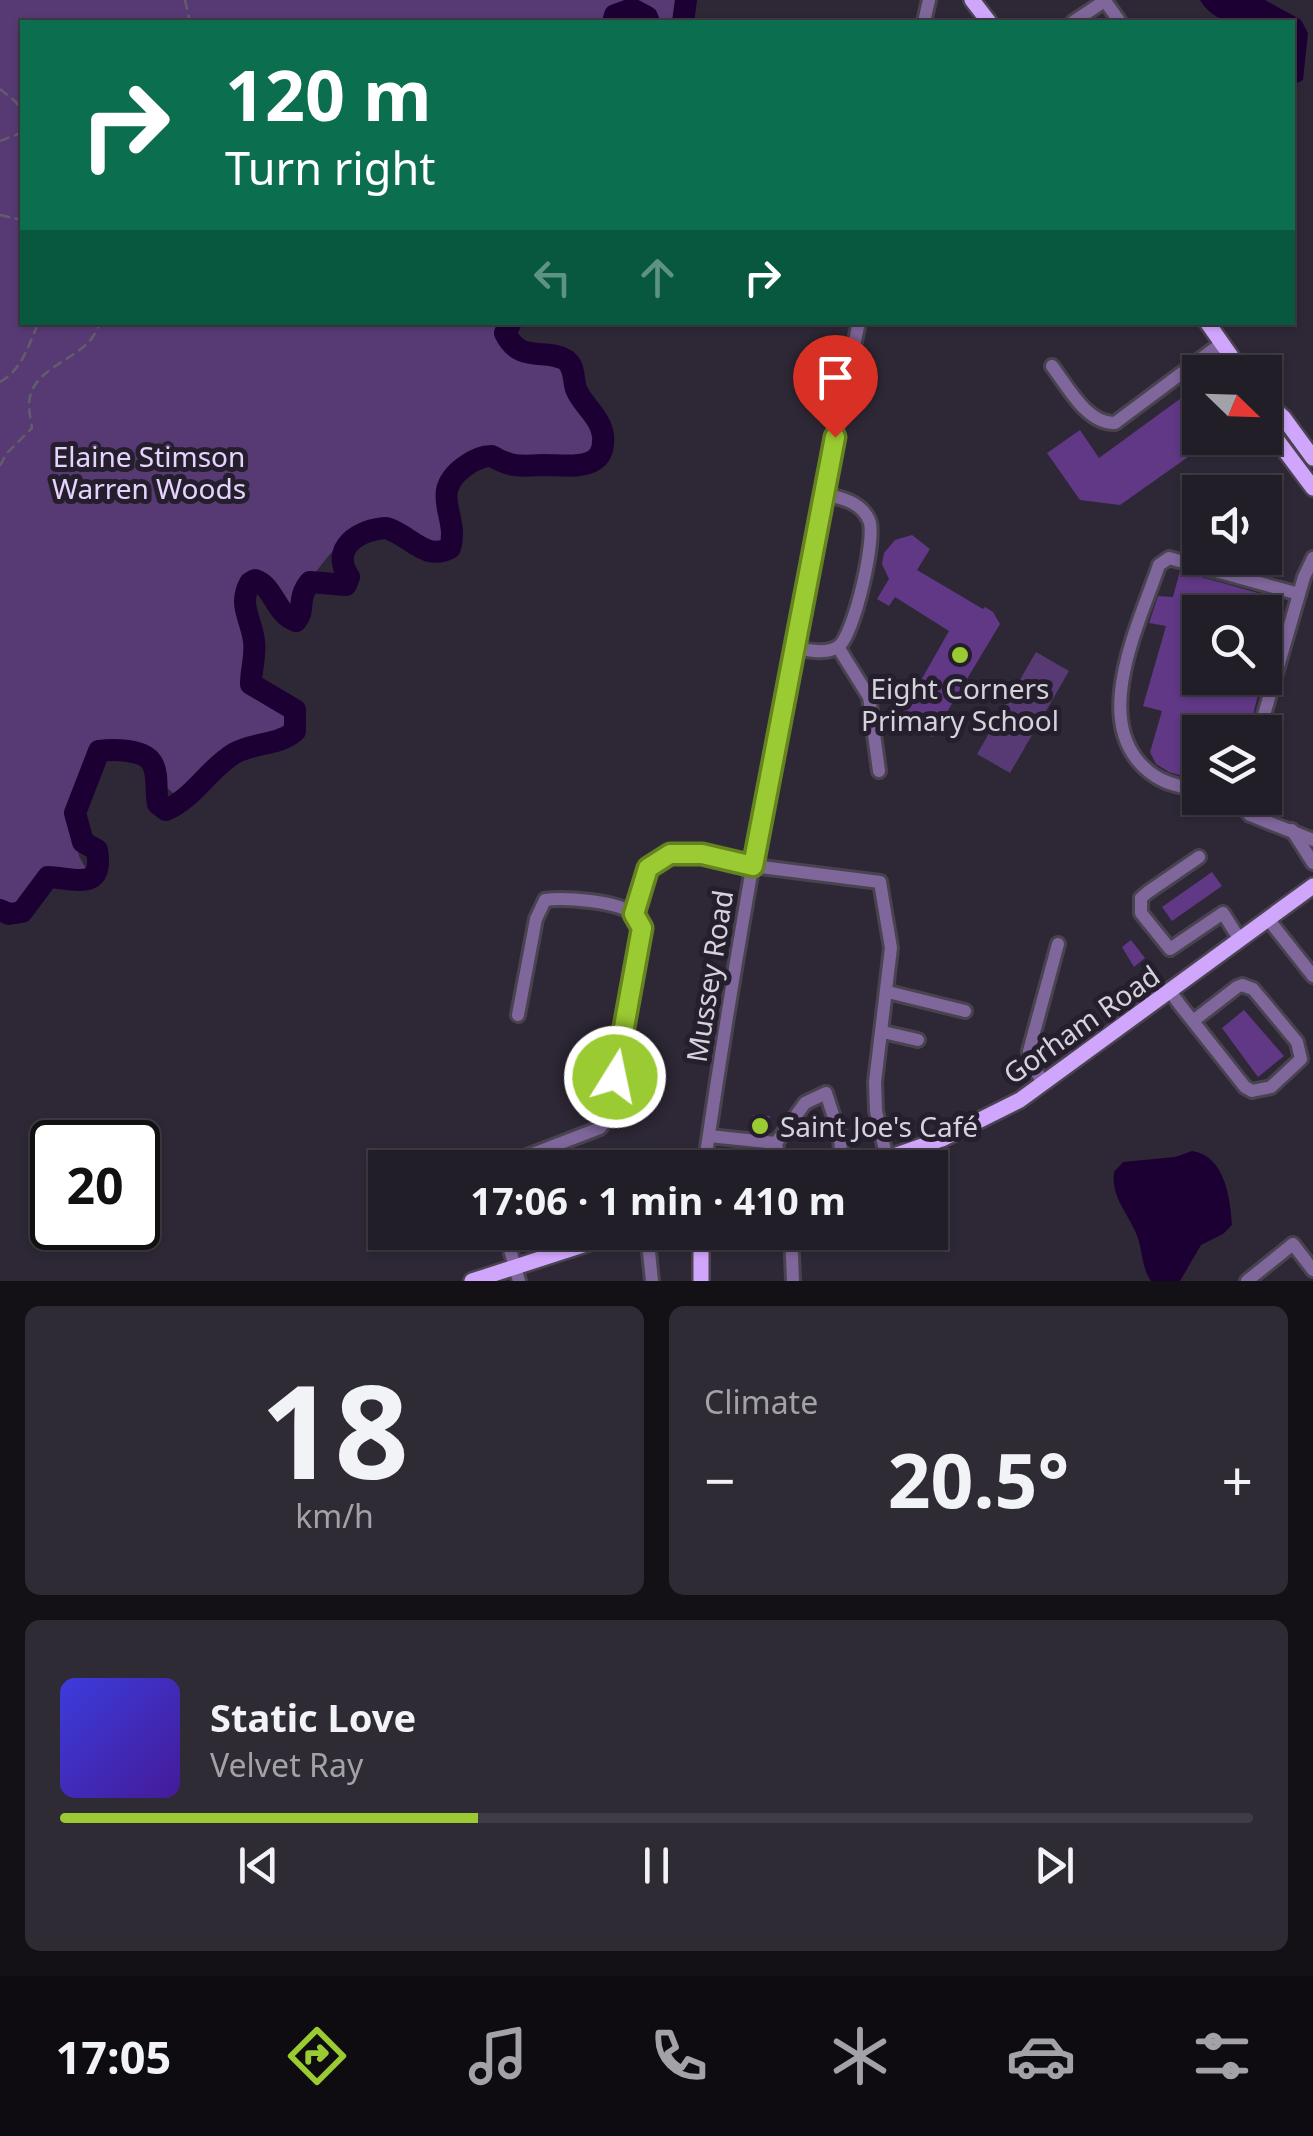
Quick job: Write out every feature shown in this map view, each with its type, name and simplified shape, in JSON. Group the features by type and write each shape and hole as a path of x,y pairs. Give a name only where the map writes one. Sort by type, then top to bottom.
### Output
{"main road":[{"path":"972,0 987,20"},
{"path":"1209,325 1231,355"},
{"path":"1282,416 1313,458"},
{"path":"1282,447 1313,488"},
{"name":"Gorham Road","path":"910,1150 974,1125 1044,1083 1313,886"},
{"path":"472,1281 517,1274 578,1250"},
{"path":"700,1281 701,1250"}],"street":[{"path":"1077,20 1106,0"},
{"name":"Mussey Road","path":"706,1150 753,866 858,325"},
{"path":"1052,366 1095,419 1115,423 1222,342"},
{"path":"794,648 828,651 838,647 854,620 871,525 856,505 824,494"},
{"path":"1182,786 1160,779 1144,767 1126,738 1119,715 1121,681 1159,566 1169,558 1305,588"},
{"path":"1264,715 1305,588 1307,567 1313,558"},
{"path":"838,647 869,697 879,771"},
{"path":"1250,815 1313,840"},
{"path":"1292,830 1313,864"},
{"path":"634,914 648,868 670,854 702,854 753,866 880,882 891,948 875,1082 876,1110 885,1150"},
{"path":"1199,856 1148,892 1139,905 1142,913 1170,949 1223,913 1240,940"},
{"path":"518,1015 536,920 544,900 564,898 634,914 642,928 606,1120 600,1128 543,1150"},
{"path":"1268,919 1313,976"},
{"path":"1044,1083 1033,1067 1030,1050 1058,944"},
{"path":"1170,992 1245,1087 1252,1090 1271,1086 1301,1059 1297,1042 1246,986 1237,987 1193,1021"},
{"path":"888,992 965,1012"},
{"path":"883,1032 918,1040"},
{"path":"777,1150 776,1143 805,1103 826,1093 841,1150"},
{"path":"708,1136 776,1143"},
{"path":"1246,1281 1293,1244 1313,1270"},
{"path":"649,1250 652,1281"},
{"path":"793,1250 794,1281"}],"path":[{"path":"0,89 17,103 20,112"},
{"path":"0,382 20,366 38,325"},
{"path":"0,466 6,454 32,428 31,392 48,370 84,348 99,325"}],"green space":[{"name":"Elaine Stimson Warren Woods","path":"0,0 680,0 675,20 654,20 646,8 629,1 614,9 608,20 20,20 20,325 507,325 500,333 505,348 518,357 553,362 598,440 593,454 571,463 539,458 508,460 488,453 460,463 442,493 440,513 446,545 434,549 387,530 361,532 348,538 322,564 303,589 295,613 289,613 264,585 241,590 238,612 249,641 246,690 282,711 291,723 289,730 221,754 176,795 163,785 155,758 143,751 110,749 94,753 86,765 74,829 79,856 91,878 75,885 62,871 52,867 21,906 14,910 0,905"},
{"path":"1036,652 1069,671 1010,773 977,754"}],"shaded area":[{"path":"1200,0 1265,0 1301,20 1308,33 1303,80 1295,84 1295,20 1226,20 1208,10"},
{"path":"1192,1151 1203,1154 1219,1169 1232,1225 1201,1245 1180,1281 1151,1281 1136,1233 1117,1197 1114,1172 1123,1162 1175,1157"}],"building":[{"path":"1182,397 1182,455 1191,455 1120,505 1080,500 1047,453 1080,430 1099,458"},
{"path":"912,535 930,549 917,570 993,612 1000,624 932,737 899,719 949,631 895,597 889,606 877,599 889,579 882,564 884,553 895,540"},
{"path":"1180,571 1182,575 1265,595 1182,595 1182,695 1258,695 1253,715 1182,715 1182,776 1156,764 1150,752 1162,711 1143,706 1166,626 1149,623 1158,596 1173,597"},
{"path":"1212,872 1222,886 1172,921 1162,907"},
{"path":"1131,940 1145,958 1134,967 1122,947"},
{"path":"1244,1010 1284,1056 1258,1077 1222,1028"},
{"name":"Saint Joe's Café","path":"753,1115 770,1116 768,1132 751,1130"}],"waterway":[{"path":"683,20 686,0"},
{"path":"614,20 615,15 632,9 648,20"},
{"path":"0,910 9,914 22,912 48,877 85,880 96,872 97,850 83,842 75,813 99,751 128,751 148,758 155,772 158,804 166,810 235,753 295,731 295,710 251,684 254,646 245,605 250,583 261,583 283,612 296,621 310,582 346,585 349,577 344,567 345,549 366,532 386,528 433,552 450,548 448,487 453,477 474,460 492,456 517,465 574,466 598,456 602,429 576,389 569,363 558,356 518,349 505,333 509,325"}],"place":[{"name":"Eight Corners Primary School","path":"960,655"},
{"name":"Saint Joe's Café","path":"760,1126"}],"route":[{"path":"615,1077 642,928 634,914 648,868 670,854 702,854 753,866 835,437"}]}
